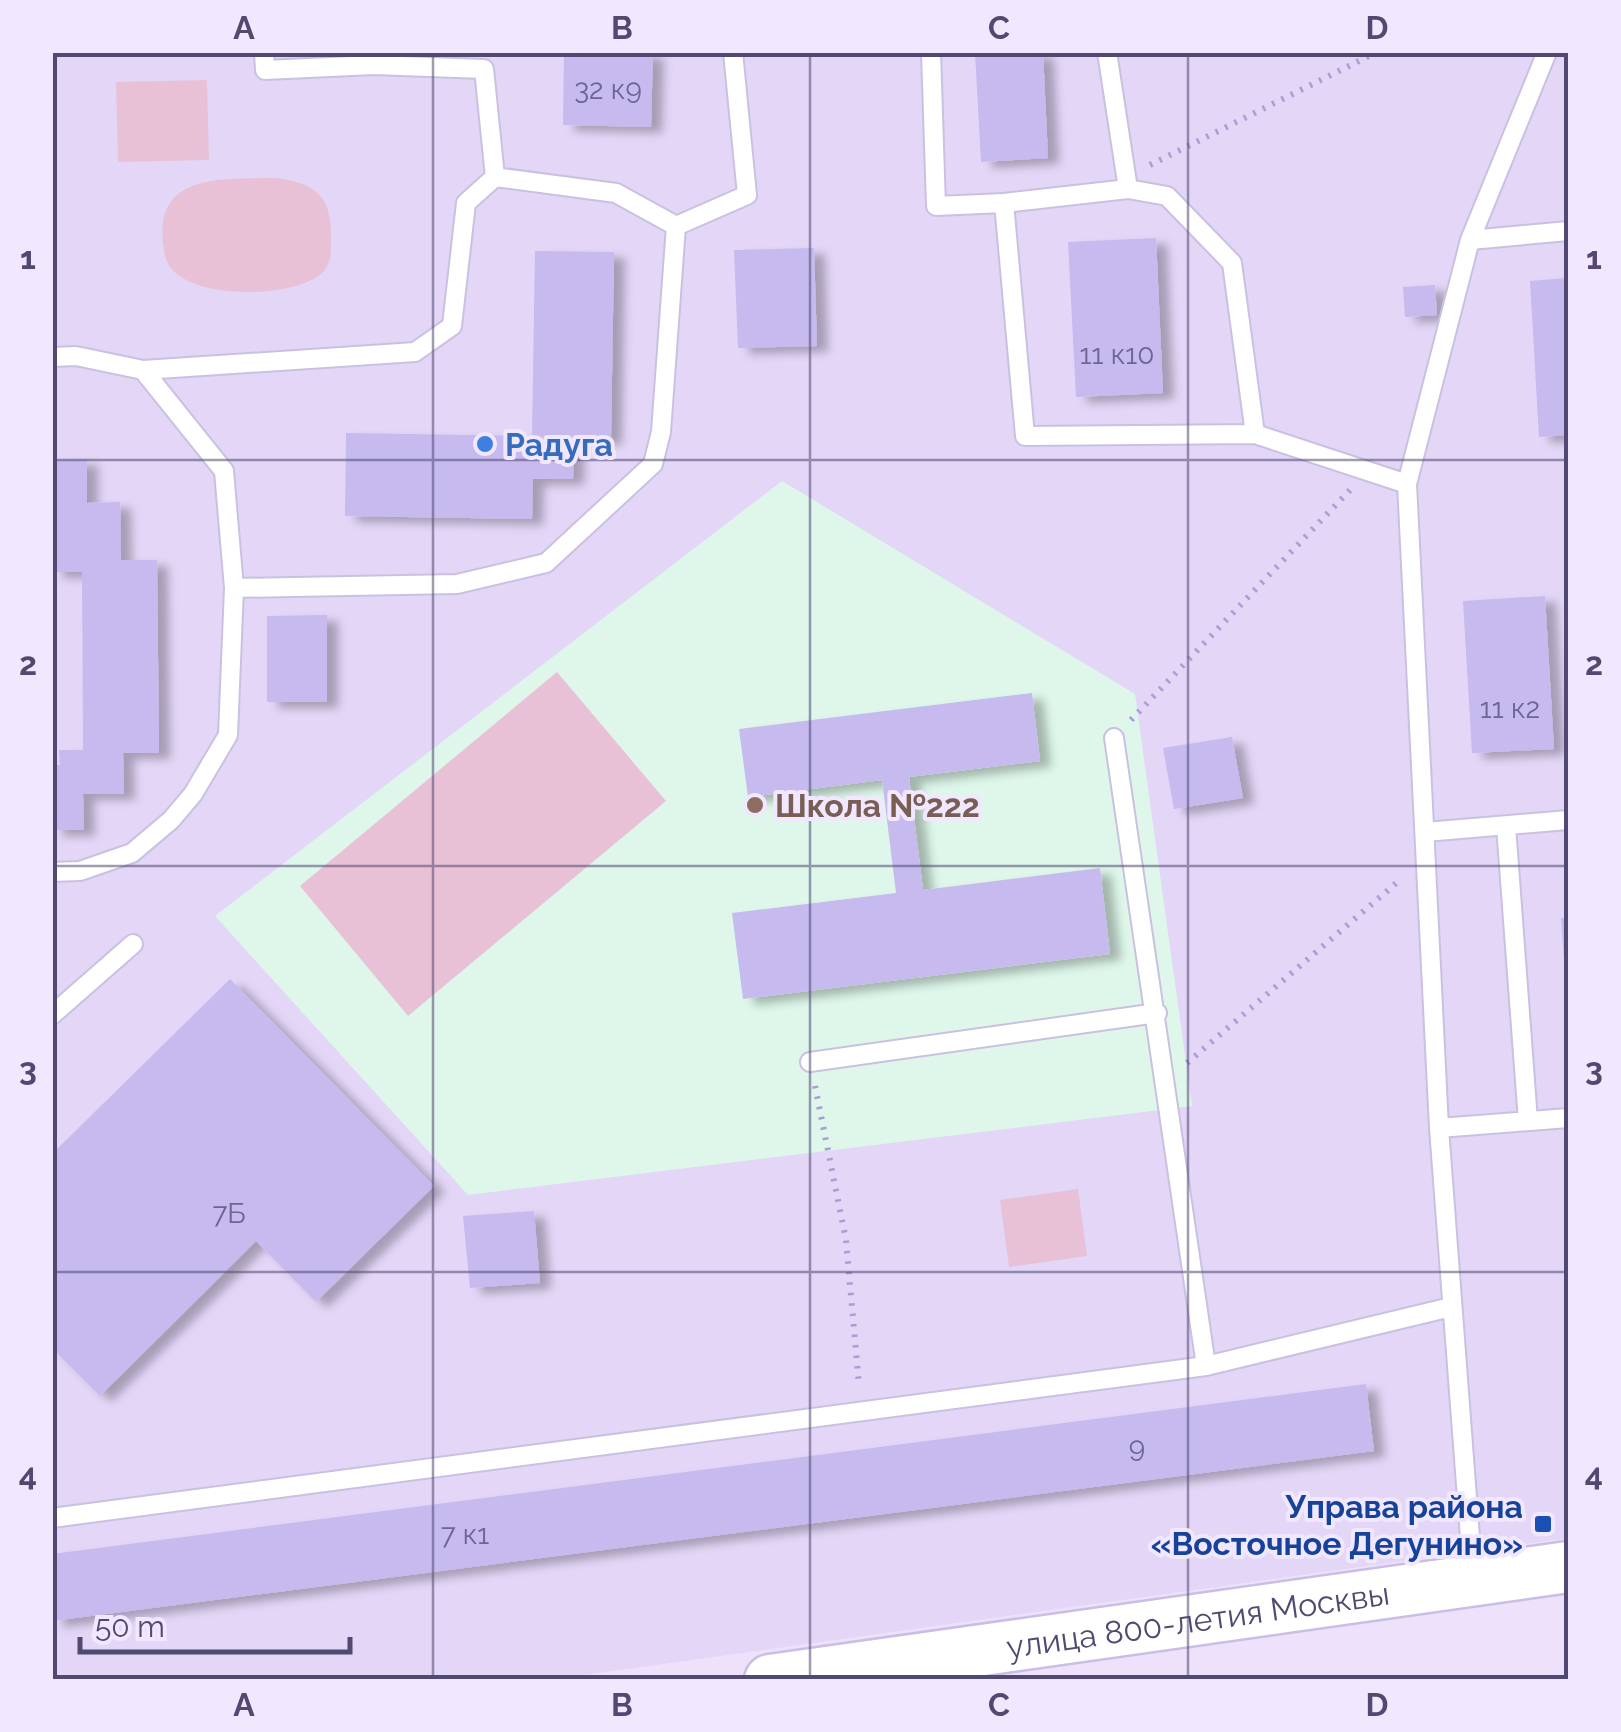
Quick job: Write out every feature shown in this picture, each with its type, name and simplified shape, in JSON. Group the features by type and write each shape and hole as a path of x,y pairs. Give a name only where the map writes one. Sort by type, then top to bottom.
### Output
{"street":[{"name":"улица 800-летия Москвы","path":"770,1680 1568,1567"}],"lane":[{"path":"264,52 265,70 374,59 484,69 495,177"},
{"path":"676,226 747,195 733,52"},
{"path":"931,52 936,206 1004,203 1127,183 1167,196 1232,263 1255,434"},
{"path":"1107,52 1127,183"},
{"path":"1474,1579 1439,1128 1407,484 1470,240 1547,52"},
{"path":"52,356 76,356 143,370 415,352 452,326 466,203 495,177 616,193 676,226"},
{"path":"1004,203 1025,436 1255,434 1407,484"},
{"path":"234,588 457,584 546,563 653,464 661,432 676,226"},
{"path":"1470,240 1568,231"},
{"path":"52,872 80,871 132,852 171,820 193,794 228,735 234,588 224,471 143,370"},
{"path":"1114,738 1206,1366"},
{"path":"1425,832 1568,820"},
{"path":"1506,826 1528,1121"},
{"path":"52,1015 134,944"},
{"path":"810,1062 1157,1012"},
{"path":"1439,1128 1568,1118"},
{"path":"52,1518 1206,1366 1452,1307"}],"path":[{"path":"1127,183 1378,52"},
{"path":"1114,738 1368,471"},
{"path":"1167,1080 1426,858"},
{"path":"810,1062 846,1240 862,1411"}],"shaded area":[{"path":"52,53 1568,53 1568,1538 555,1679 53,1679"},
{"path":"207,80 209,160 118,162 116,82"},
{"path":"277,178 311,188 324,201 331,245 323,272 288,288 238,292 190,282 174,271 165,256 163,229 167,209 177,195 211,181"},
{"name":"Школа №222","path":"782,481 1135,694 1192,1106 468,1195 215,916"},
{"path":"557,672 666,801 408,1016 300,886"},
{"path":"1078,1189 1087,1256 1009,1267 1000,1200"}],"building":[{"path":"564,52 653,52 651,127 563,125"},
{"path":"975,52 1043,52 1048,158 981,162"},
{"path":"1156,238 1163,393 1076,397 1068,242"},
{"path":"814,248 817,346 738,348 734,250"},
{"path":"535,251 614,252 611,439 574,439 573,479 533,479 532,519 345,516 346,433 532,436"},
{"path":"1568,278 1568,435 1539,437 1530,281"},
{"path":"1435,285 1437,315 1405,317 1403,287"},
{"path":"87,459 87,503 120,502 121,560 157,560 159,753 123,753 124,794 83,794 84,830 52,830 52,765 60,765 59,750 83,750 82,572 52,572 52,460"},
{"path":"1545,596 1554,749 1472,753 1463,601"},
{"path":"327,615 327,702 267,702 267,616"},
{"path":"1032,693 1040,761 909,777 923,890 1100,868 1110,954 743,999 732,913 896,893 882,780 748,797 739,729"},
{"path":"1232,737 1243,798 1174,809 1163,748"},
{"path":"1561,918 1568,918 1568,990 1566,990"},
{"path":"230,979 434,1186 316,1302 256,1241 100,1396 52,1348 52,1154"},
{"path":"534,1211 540,1283 470,1288 463,1216"},
{"path":"1366,1384 1374,1451 52,1621 52,1554"}],"place":[{"name":"Радуга","path":"485,444"},
{"name":"Школа №222","path":"755,805"},
{"name":"Управа района «Восточное Дегунино»","path":"1543,1524"}]}
